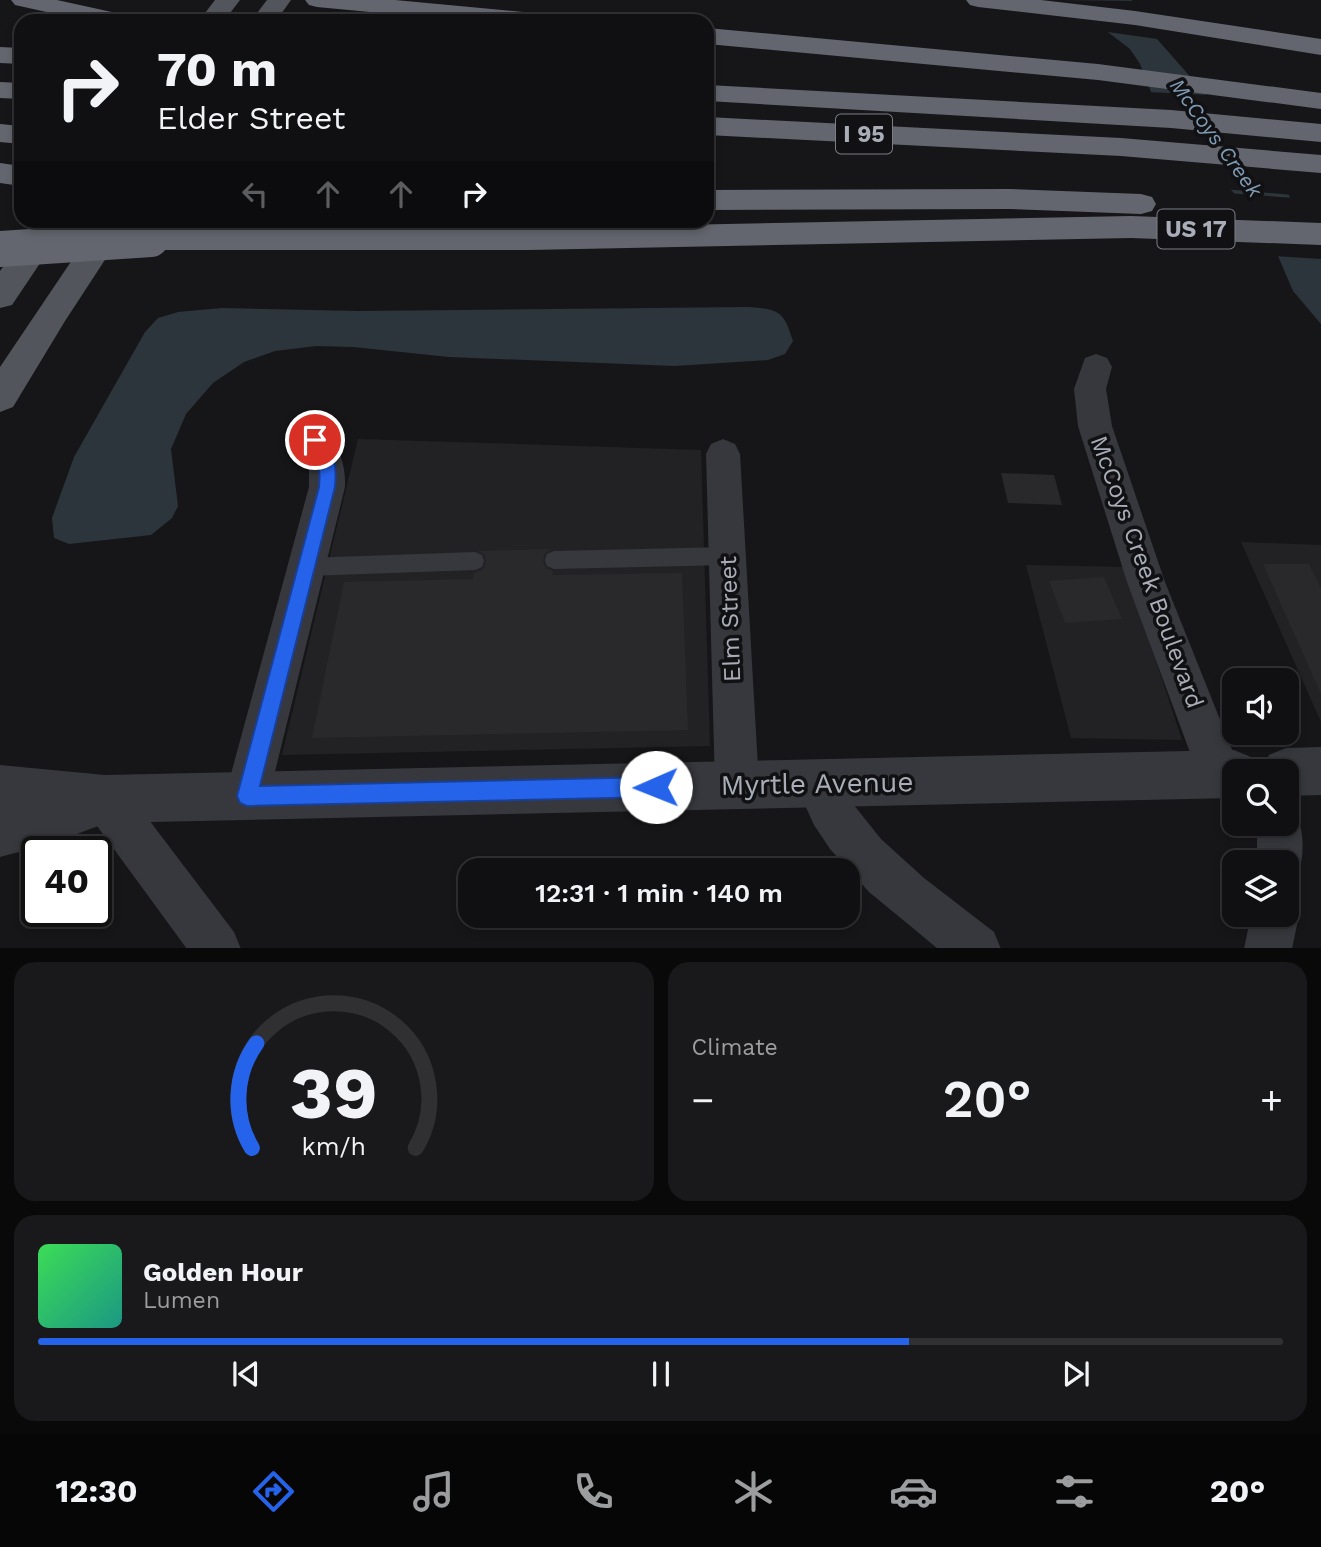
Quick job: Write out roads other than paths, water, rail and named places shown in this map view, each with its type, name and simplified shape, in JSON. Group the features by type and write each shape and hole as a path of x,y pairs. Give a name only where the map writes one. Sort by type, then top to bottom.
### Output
{"highway":[{"path":"23,0 88,14"},
{"path":"317,0 468,14"},
{"path":"978,0 1135,18 1316,46"},
{"path":"714,37 1139,76 1321,101"},
{"path":"714,84 1003,108"},
{"name":"I 95","path":"714,93 1171,118 1321,133"},
{"name":"I 95","path":"714,126 1026,150 1177,151 1321,164"},
{"path":"714,151 1026,150 1321,173"},
{"path":"714,200 1055,200 1191,207 1321,220"},
{"name":"US 17","path":"0,236 150,239 518,239 1071,228 1178,228 1321,234"},
{"path":"0,249 150,239"}],"main road":[{"path":"217,14 228,0"},
{"path":"0,296 48,228"},
{"path":"0,397 65,293 110,228"}],"street":[{"name":"McCoys Creek Boulevard","path":"1096,367 1090,389 1095,426 1142,569 1222,762"},
{"path":"247,796 327,487 326,455 315,440"},
{"name":"Elm Street","path":"723,454 737,785"},
{"path":"1299,772 1321,771"},
{"name":"Myrtle Avenue","path":"0,789 106,799 1222,774"},
{"path":"817,783 834,820 863,856 977,948"},
{"name":"Myrtle Avenue","path":"0,832 57,817 106,799"},
{"path":"106,799 216,948"},
{"path":"1268,948 1272,927"}],"lane":[{"path":"554,560 728,556"},
{"path":"307,567 475,561"}],"water":[{"name":"McCoys Creek","path":"1066,0 1132,0 1135,10 1150,31 1284,183 1294,208 1321,243 1321,324 1293,291 1275,249 1258,221 1155,102 1140,64 1130,49"},
{"path":"748,307 773,311 787,323 793,341 785,354 768,360 675,366 449,357 353,347 316,346 275,351 244,362 213,383 186,414 171,449 178,506 172,518 151,535 69,544 54,538 52,518 74,457 145,332 158,318 178,312 222,308 358,311"}]}
